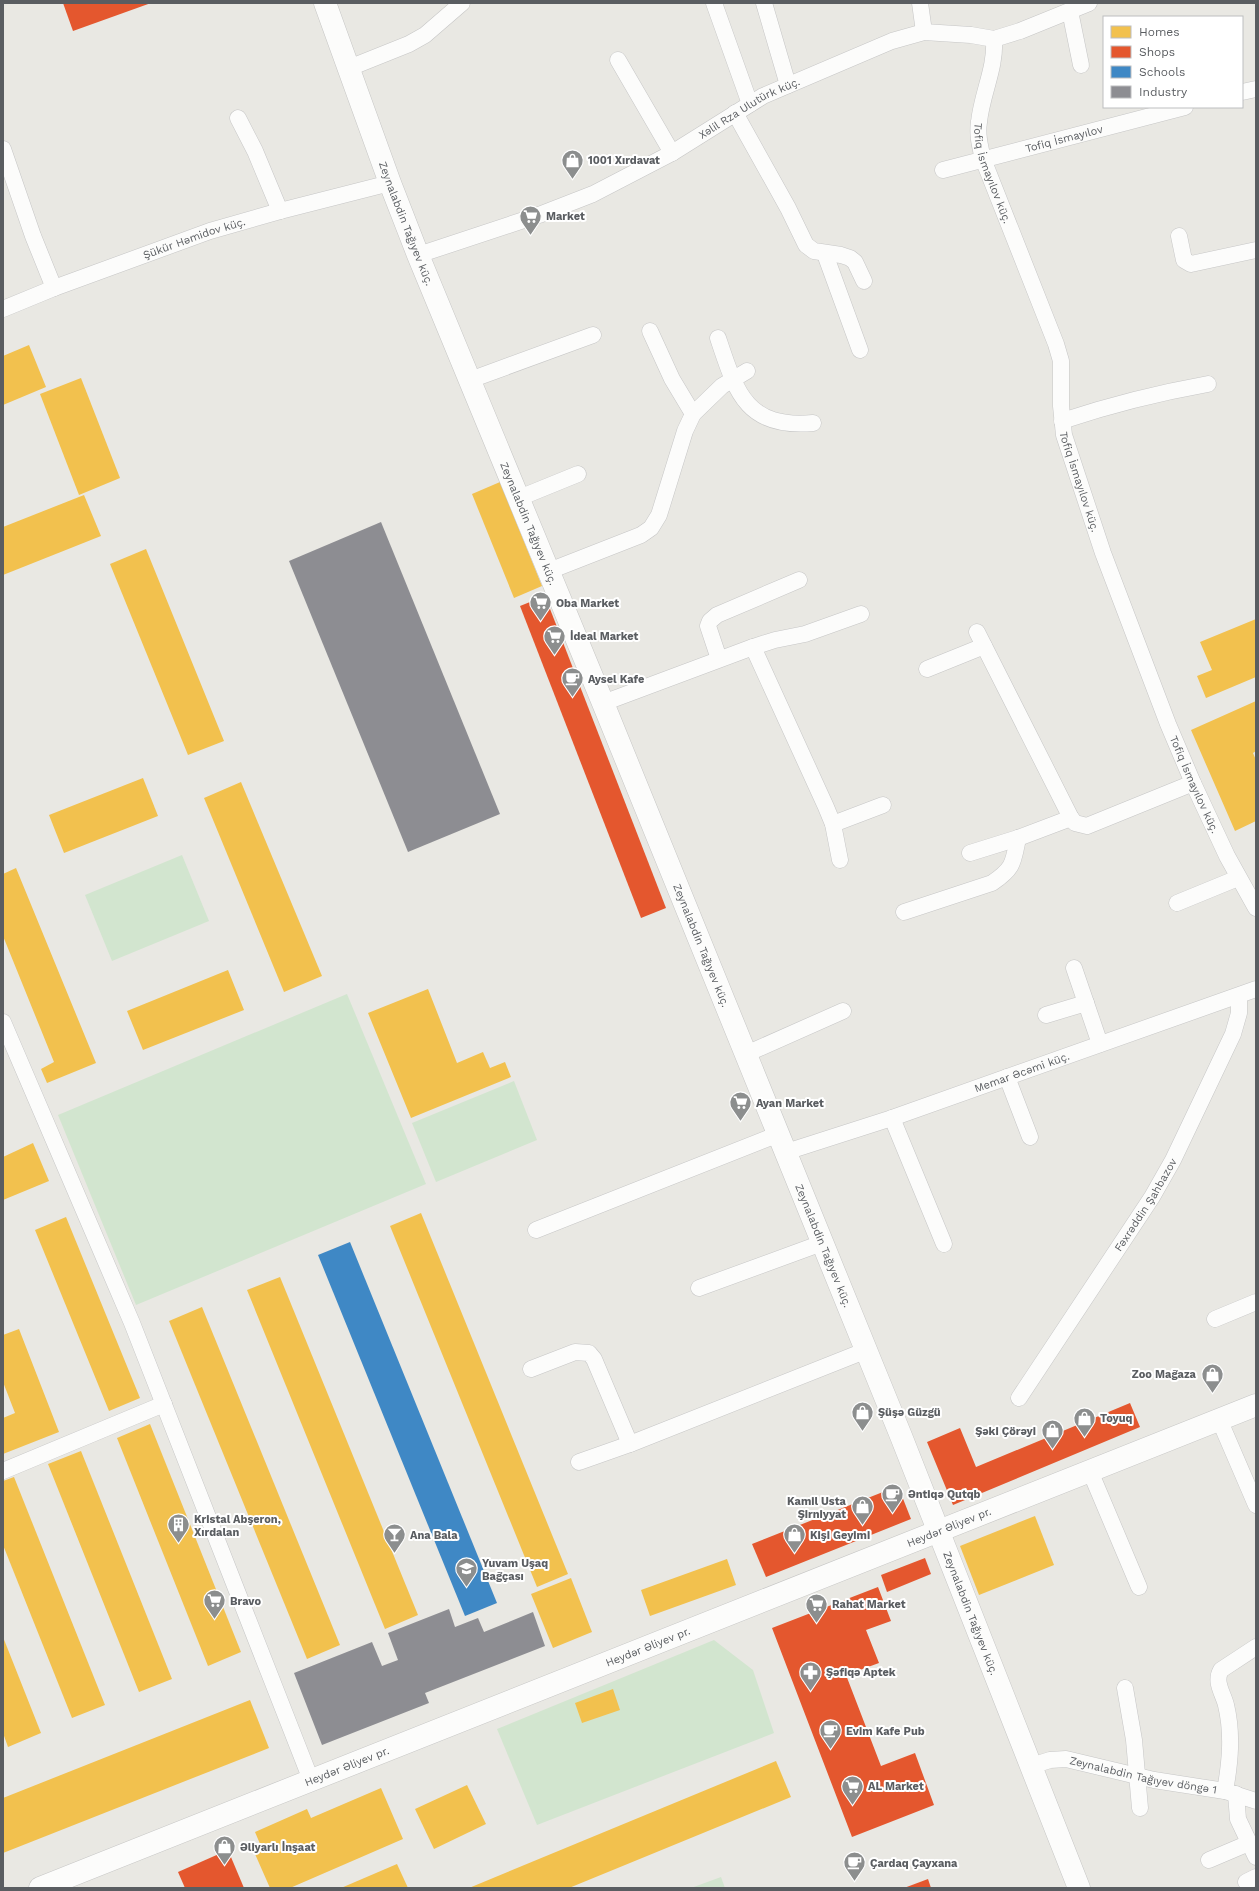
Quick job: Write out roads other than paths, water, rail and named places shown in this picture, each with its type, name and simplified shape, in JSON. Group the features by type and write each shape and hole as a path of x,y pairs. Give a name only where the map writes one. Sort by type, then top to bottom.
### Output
{"street":[{"name":"Zeynalabdin Tağıyev küç.","path":"326,3 390,183 418,255 549,571 822,1243 867,1350 1079,1888"},
{"path":"349,68 410,44 425,35 462,3"},
{"path":"714,3 750,104"},
{"path":"764,3 788,85"},
{"path":"920,3 924,32"},
{"name":"Xəlil Rza Ulutürk küç.","path":"418,255 539,215 593,194 672,153 750,104 788,85 892,41 924,32 971,35 994,39 1020,31 1088,3"},
{"path":"1070,11 1081,65"},
{"name":"Tofiq İsmayılov küç.","path":"994,39 995,51 993,66 978,122 978,140 983,159 1056,344 1061,367 1062,421 1064,435 1103,554 1168,724 1193,783 1238,878 1256,908"},
{"path":"618,60 672,153"},
{"path":"1243,92 1256,89"},
{"name":"Tofiq İsmayılov","path":"943,170 1181,108"},
{"path":"735,113 788,208 806,245 814,251 825,254 841,255 850,258 855,262 864,281"},
{"path":"238,118 255,151 280,211"},
{"path":"3,149 33,236 54,288"},
{"name":"Şükür Həmidov küç.","path":"3,309 54,288 198,235 280,211 390,183"},
{"path":"1179,236 1184,260 1191,264 1256,250"},
{"path":"825,254 860,350"},
{"path":"650,331 672,379 693,414"},
{"path":"470,380 593,335"},
{"path":"718,338 732,380 752,407 764,418 793,425 812,424"},
{"path":"549,571 640,535 650,528 659,515 685,431 693,414 722,386 747,370"},
{"path":"1062,421 1119,403 1162,392 1208,384"},
{"path":"519,498 578,474"},
{"path":"719,659 708,626 710,621 717,615 799,580"},
{"path":"603,703 753,647 775,640 805,634 861,614"},
{"path":"927,669 981,639 1071,818 1075,823 1087,826 1193,783"},
{"path":"753,647 803,754 832,824 840,860"},
{"path":"832,824 883,805"},
{"path":"970,853 1018,838 1071,818"},
{"path":"904,912 992,883 1004,875 1012,866 1018,838"},
{"path":"1177,903 1238,878"},
{"path":"1074,968 1100,1044"},
{"name":"Memar Əcəmi küç.","path":"536,1230 782,1143 892,1118 1256,989"},
{"name":"Fəxrəddin Şahbazov","path":"1019,1398 1152,1197 1173,1160 1233,1034 1239,1013 1239,996"},
{"path":"1046,1015 1086,1003"},
{"path":"746,1054 843,1011"},
{"path":"3,1022 132,1323 311,1780"},
{"path":"1007,1077 1030,1137"},
{"path":"892,1118 944,1244"},
{"path":"699,1288 822,1243"},
{"path":"1215,1319 1256,1302"},
{"path":"579,1462 630,1444 867,1350"},
{"path":"531,1369 575,1352 589,1353 594,1359 630,1444"},
{"path":"3,1471 164,1404"},
{"name":"Heydər Əliyev pr.","path":"40,1888 1256,1405"},
{"path":"1219,1419 1256,1505"},
{"path":"1090,1471 1139,1587"},
{"path":"1209,1860 1253,1850 1238,1819 1231,1793 1229,1769 1230,1730 1226,1705 1218,1685 1218,1676 1221,1670 1256,1647"},
{"path":"1125,1688 1134,1740 1140,1808"},
{"name":"Zeynalabdin Tağıyev döngə 1","path":"1031,1766 1050,1760 1066,1759 1180,1785 1231,1793 1256,1801"}],"place":[{"name":"1001 Xırdavat","path":"573,180"},
{"name":"Market","path":"530,236"},
{"name":"Oba Market","path":"541,622"},
{"name":"İdeal Market","path":"554,656"},
{"name":"Aysel Kafe","path":"572,698"},
{"name":"Ayan Market","path":"740,1122"},
{"name":"Zoo Mağaza","path":"1212,1394"},
{"name":"Şüşə Güzgü","path":"863,1432"},
{"name":"Toyuq","path":"1085,1438"},
{"name":"Şəki Çörəyi","path":"1052,1450"},
{"name":"Əntiqə Qutqb","path":"892,1514"},
{"name":"Kamil Usta Şirniyyat","path":"862,1526"},
{"name":"Kristal Abşeron, Xırdalan","path":"179,1544"},
{"name":"Ana Bala","path":"394,1554"},
{"name":"Kişi Geyimi","path":"795,1554"},
{"name":"Yuvam Uşaq Bağçası","path":"466,1588"},
{"name":"Bravo","path":"214,1620"},
{"name":"Rahat Market","path":"816,1624"},
{"name":"Şəfiqə Aptek","path":"811,1692"},
{"name":"Evim Kafe Pub","path":"831,1750"},
{"name":"AL Market","path":"852,1806"},
{"name":"Əliyarlı İnşaat","path":"224,1866"},
{"name":"Çardaq Çayxana","path":"855,1882"}]}
